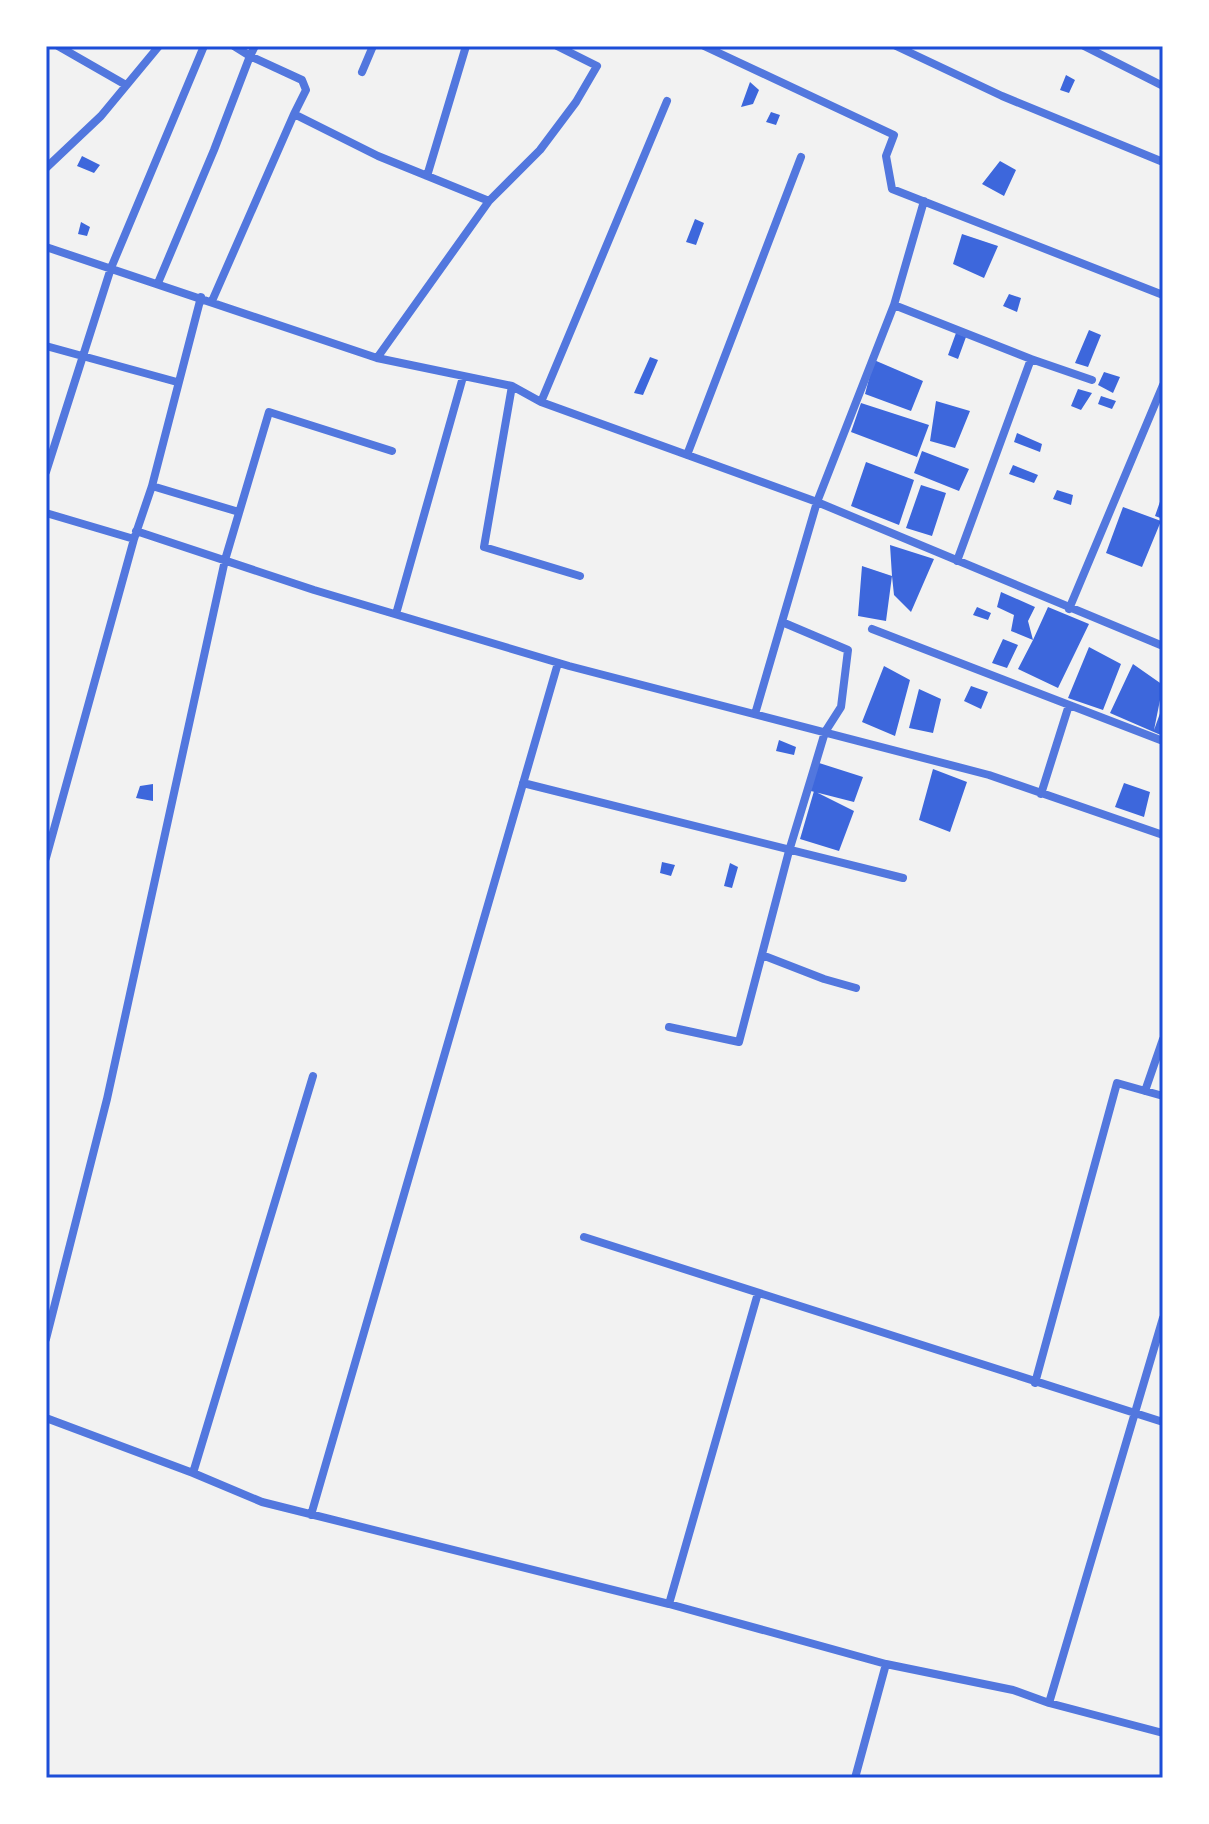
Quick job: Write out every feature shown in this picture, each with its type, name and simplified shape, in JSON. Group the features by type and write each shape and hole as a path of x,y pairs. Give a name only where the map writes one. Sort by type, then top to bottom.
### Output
{"street":[{"path":"58,46 126,85"},
{"path":"46,168 101,116 159,46"},
{"path":"46,472 111,268 204,46"},
{"path":"212,301 306,90 302,80 234,46"},
{"path":"158,283 255,46"},
{"path":"362,72 373,46"},
{"path":"427,176 466,46"},
{"path":"377,358 489,201 540,150 576,102 597,66 557,46"},
{"path":"704,46 894,135 886,156 892,189 1163,295"},
{"path":"896,46 1002,96 1163,162"},
{"path":"1084,46 1163,86"},
{"path":"541,402 667,101"},
{"path":"294,114 378,156 489,201"},
{"path":"687,455 801,157"},
{"path":"755,714 817,502 894,305 924,201"},
{"path":"46,247 377,358 512,386 541,402 817,502 1163,646"},
{"path":"46,858 135,535 152,486 201,297"},
{"path":"894,305 1092,380"},
{"path":"46,346 177,382"},
{"path":"957,561 1031,359"},
{"path":"396,614 463,377"},
{"path":"1069,609 1163,385"},
{"path":"512,386 484,547 580,576"},
{"path":"46,1339 107,1099 225,560 269,412 392,451"},
{"path":"152,486 239,512"},
{"path":"46,513 225,560 558,663 989,775 1163,835"},
{"path":"669,1027 739,1042 789,851 825,732 841,707 848,650 782,622"},
{"path":"872,629 1163,741"},
{"path":"311,1515 558,663"},
{"path":"1041,794 1069,705"},
{"path":"523,783 903,878"},
{"path":"762,955 856,988"},
{"path":"1145,1091 1163,1039"},
{"path":"193,1473 313,1076"},
{"path":"1035,1383 1117,1083 1163,1096"},
{"path":"584,1237 1163,1422"},
{"path":"669,1604 758,1293"},
{"path":"1049,1703 1163,1318"},
{"path":"46,1418 262,1502 669,1604 886,1664 1013,1690 1049,1703 1163,1733"},
{"path":"855,1778 886,1664"}],"building":[{"path":"1066,75 1075,80 1069,93 1060,90"},
{"path":"750,82 759,90 753,104 741,107"},
{"path":"771,112 780,115 776,125 766,122"},
{"path":"82,156 100,165 94,173 77,166"},
{"path":"1000,161 1016,170 1004,196 982,184"},
{"path":"695,219 704,223 696,245 686,242"},
{"path":"81,222 90,227 87,236 78,234"},
{"path":"962,234 998,246 984,278 953,264"},
{"path":"1009,294 1021,298 1017,312 1003,306"},
{"path":"1089,330 1101,335 1088,367 1075,363"},
{"path":"956,333 966,337 958,359 948,355"},
{"path":"650,357 658,360 643,395 634,393"},
{"path":"874,360 923,381 911,411 865,394"},
{"path":"1104,372 1120,377 1113,393 1098,385"},
{"path":"1078,389 1092,393 1081,410 1071,406"},
{"path":"1101,396 1116,401 1112,409 1098,404"},
{"path":"936,401 970,411 955,448 930,441"},
{"path":"861,403 929,425 917,457 851,432"},
{"path":"1017,433 1042,444 1040,452 1014,442"},
{"path":"922,451 969,469 959,491 914,473"},
{"path":"866,462 914,480 899,525 851,506"},
{"path":"1013,465 1038,475 1034,483 1009,474"},
{"path":"921,485 946,493 932,536 906,528"},
{"path":"1057,490 1073,495 1071,505 1053,499"},
{"path":"1163,493 1163,519 1155,516"},
{"path":"1123,507 1161,521 1142,567 1106,553"},
{"path":"890,545 934,559 911,612 894,595"},
{"path":"862,566 892,576 886,621 858,616"},
{"path":"1001,592 1035,607 1028,621 1033,640 1011,631 1014,615 997,607"},
{"path":"977,607 991,613 988,620 973,615"},
{"path":"1048,607 1089,624 1058,688 1018,669"},
{"path":"1003,639 1018,645 1007,668 992,663"},
{"path":"1089,647 1121,664 1103,710 1068,698"},
{"path":"1133,664 1163,685 1154,730 1163,705 1163,736 1110,713"},
{"path":"884,666 910,680 895,736 862,722"},
{"path":"971,686 988,692 981,709 964,701"},
{"path":"919,689 941,699 933,733 909,728"},
{"path":"779,740 796,747 794,755 776,751"},
{"path":"816,762 863,777 854,802 807,790"},
{"path":"933,769 967,782 950,832 919,820"},
{"path":"1124,783 1150,792 1144,817 1115,807"},
{"path":"153,784 153,801 136,798 140,786"},
{"path":"814,791 854,811 839,851 800,839"},
{"path":"662,862 675,865 671,876 660,873"},
{"path":"730,863 738,867 732,888 724,886"}]}
